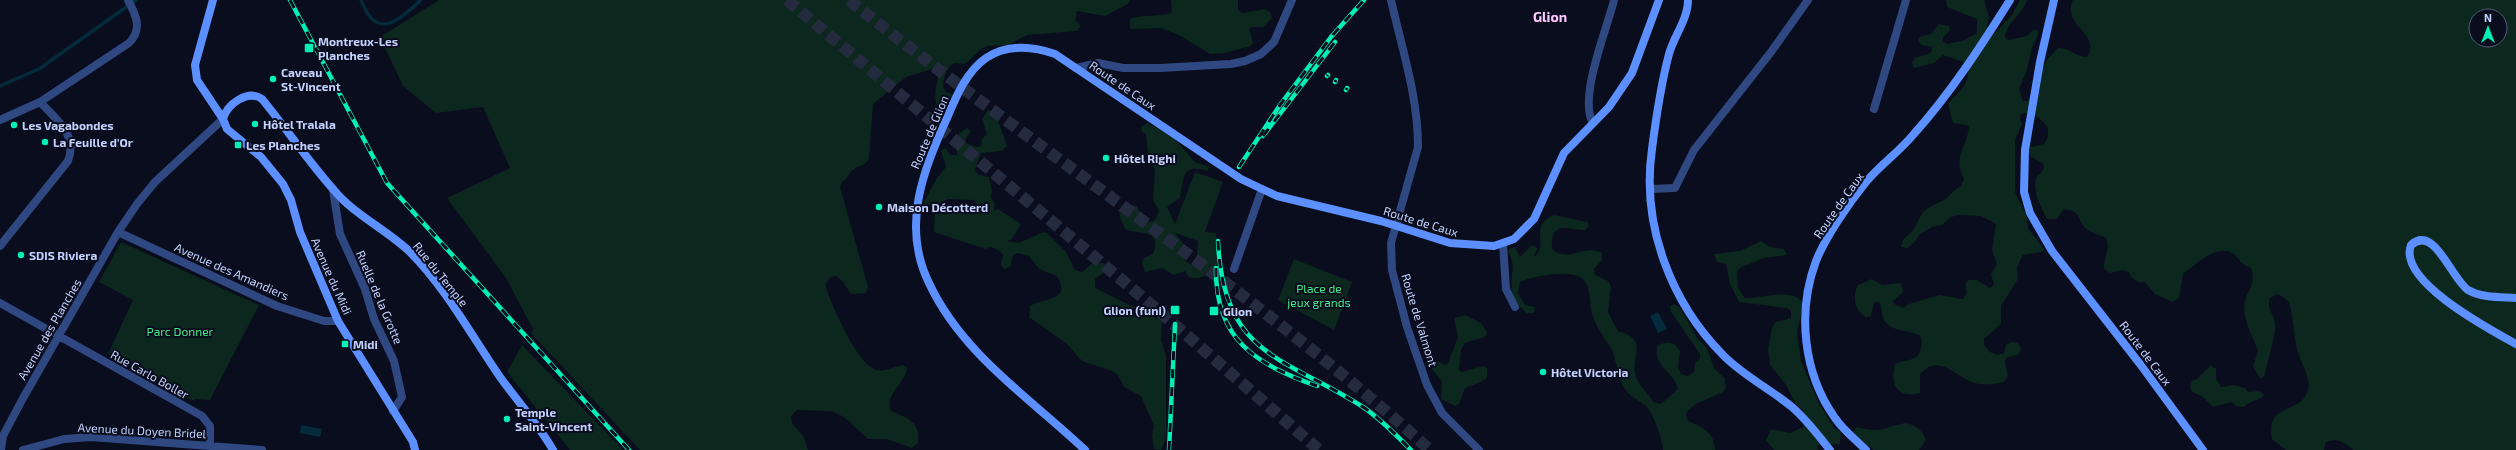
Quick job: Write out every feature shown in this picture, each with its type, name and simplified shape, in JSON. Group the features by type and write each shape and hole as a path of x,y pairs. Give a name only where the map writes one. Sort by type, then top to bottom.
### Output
{"street":[{"path":"0,120 40,102 129,43 136,34 138,28 134,12 128,0"},
{"name":"Avenue du Midi","path":"213,0 201,39 195,71 197,80 223,119 226,129 261,157 282,184 291,200 300,232 338,321 413,442 415,450"},
{"path":"1076,68 1098,63 1123,68 1153,68 1240,62 1261,54 1270,46 1280,32 1292,0"},
{"name":"Route de Valmont","path":"1391,0 1415,94 1418,133 1418,146 1390,248 1392,270 1407,327 1426,381 1442,413 1479,450"},
{"path":"1593,123 1589,116 1591,81 1614,0"},
{"name":"Route de Caux","path":"1076,68 1242,179 1277,196 1395,226 1461,245 1483,246 1503,244 1523,232 1534,218 1564,153 1609,107 1632,73 1659,0"},
{"path":"1688,0 1685,15 1669,55 1652,149 1650,189 1657,242 1675,287 1694,321 1725,357 1792,407 1830,450"},
{"path":"1650,189 1675,188 1694,150 1771,52 1808,0"},
{"path":"1874,109 1906,0"},
{"name":"Route de Caux","path":"1866,450 1835,418 1820,392 1809,363 1806,316 1813,272 1823,248 1866,182 1913,135 1935,109 2010,0"},
{"name":"Route de Caux","path":"2054,0 2040,62 2025,150 2024,192 2030,213 2052,250 2140,364 2203,450"},
{"name":"Route de Glion","path":"1076,68 1055,54 1037,48 1017,48 998,52 975,67 955,100 925,168 920,188 916,225 920,261 928,282 938,302 964,339 993,368 1085,450"},
{"name":"Rue du Temple","path":"223,119 228,108 232,105 248,96 258,96 290,133 333,190 360,214 398,242 420,263 454,307 509,389 539,425 553,450"},
{"path":"0,246 68,161 70,154 71,142 66,130 40,102"},
{"name":"Avenue des Planches","path":"1,450 3,436 118,232 155,182 223,119"},
{"path":"1234,269 1262,189"},
{"name":"Ruelle de la Grotte","path":"333,190 340,234 365,289 374,319 394,361 402,397 393,411"},
{"name":"Avenue des Amandiers","path":"118,232 277,306 324,321 338,321"},
{"path":"2516,298 2488,296 2469,290 2455,278 2439,250 2430,242 2419,240 2411,245 2410,257 2413,265 2438,295 2516,344"},
{"path":"1503,244 1506,289 1515,306"},
{"name":"Rue Carlo Boller","path":"0,303 202,416 210,426 210,445"},
{"name":"Avenue du Doyen Bridel","path":"23,450 64,439 92,437 262,450"}],"green space":[{"path":"439,0 1130,0 1128,4 1105,16 1077,11 1075,20 1081,26 1077,31 1027,35 1008,45 988,46 981,49 965,64 952,64 945,74 943,86 947,92 953,96 937,106 935,93 941,69 938,67 906,77 873,104 869,159 865,163 855,168 842,182 840,187 868,287 866,293 851,294 843,282 836,276 830,277 826,283 826,288 834,308 854,347 869,366 877,370 887,370 903,365 907,368 903,379 892,394 890,405 891,411 903,416 915,425 918,443 912,448 886,439 868,439 844,417 831,411 797,410 791,416 792,423 804,437 808,450 640,450 531,333 533,329 506,278 447,198 510,168 483,107 436,113 403,86 380,37"},
{"path":"1171,0 1238,0 1238,10 1242,13 1265,9 1270,12 1272,18 1263,27 1252,27 1249,29 1253,42 1251,46 1225,53 1210,54 1181,36 1161,28 1130,29 1130,19 1172,13"},
{"path":"1946,0 1984,0 1989,17 1987,27 1995,33 2012,15 2020,0 2027,0 2022,10 2008,28 2005,37 2008,40 2027,36 2035,29 2038,31 2038,35 2032,47 2027,70 2019,89 2023,101 2027,101 2038,88 2045,63 2058,48 2066,49 2083,57 2087,57 2090,49 2089,42 2072,17 2071,9 2073,0 2516,0 2516,450 2354,450 2338,440 2334,440 2326,442 2324,450 2286,450 2272,439 2271,428 2273,420 2284,410 2303,400 2308,388 2307,377 2297,349 2292,312 2289,303 2278,294 2270,298 2269,305 2275,324 2275,329 2264,377 2260,379 2253,366 2258,351 2247,324 2244,312 2245,301 2253,280 2251,268 2241,262 2232,253 2219,251 2212,253 2183,274 2179,298 2172,302 2155,294 2145,282 2138,282 2131,277 2129,272 2122,270 2110,273 2104,269 2108,246 2106,238 2088,230 2073,211 2063,210 2057,219 2047,219 2038,200 2035,189 2036,179 2043,170 2044,166 2043,163 2031,157 2029,152 2030,147 2044,144 2048,137 2048,128 2036,116 2025,113 2021,114 2020,118 2022,124 2015,140 2015,192 2026,214 2028,228 2044,249 2042,252 2023,255 2017,267 2018,279 2001,306 2001,324 1984,339 1984,345 1990,352 1998,355 2004,353 2006,345 2011,342 2018,343 2021,348 2019,354 2006,358 2005,363 2008,376 2004,382 1979,384 1963,378 1949,369 1935,365 1920,374 1920,393 1905,394 1900,392 1894,384 1893,378 1895,364 1915,358 1920,352 1922,342 1921,339 1919,335 1892,328 1888,325 1884,320 1881,305 1878,302 1874,302 1871,316 1866,317 1862,314 1855,303 1855,294 1858,285 1872,279 1882,285 1901,283 1903,292 1893,301 1894,304 1903,308 1909,304 1939,295 1963,299 1967,293 1965,284 1969,280 1977,280 1990,288 1994,285 1991,274 1997,264 1992,250 1996,224 1981,216 1959,215 1951,217 1942,225 1932,227 1919,235 1914,243 1907,248 1901,247 1903,240 1913,230 1925,211 1947,198 1961,186 1964,179 1959,164 1961,152 1969,127 1967,125 1953,123 1949,105 1965,83 1968,70 1963,62 1943,55 1934,63 1914,68 1912,63 1914,58 1928,54 1932,51 1932,47 1922,45 1918,41 1919,37 1931,34 1939,24 1949,26 1950,30 1943,38 1943,41 1947,44 1962,41 1977,33 1977,19 1947,7"},
{"path":"988,110 995,112 1007,146 1002,151 981,153 975,170 979,175 989,177 992,190 991,198 995,203 994,210 998,209 1021,224 1012,239 1007,241 1019,243 1043,232 1047,233 1066,252 1075,270 1082,272 1094,262 1110,264 1111,268 1095,279 1095,288 1162,321 1161,340 1166,355 1166,438 1161,450 1154,449 1152,435 1154,426 1141,396 1124,387 1118,375 1112,371 1082,361 1067,344 1029,317 1030,306 1055,297 1059,294 1061,284 1057,276 1039,269 1029,256 1018,253 1013,255 1010,267 1004,269 1001,265 1003,255 1000,251 991,247 986,249 934,232 935,207 949,207 953,204 981,212 974,200 948,199 928,209 924,206 924,202 937,178 946,167 941,151 945,148 951,155 957,155 957,137 967,128 971,131 965,140 966,143 977,147 981,146 982,139 987,134 982,119"},
{"path":"1147,123 1171,135 1195,162 1210,167 1207,171 1192,169 1185,174 1180,198 1167,207 1175,224 1195,172 1223,182 1205,232 1215,233 1220,246 1221,262 1212,272 1203,277 1189,277 1185,271 1174,275 1162,268 1145,272 1142,262 1144,258 1153,254 1155,240 1152,236 1147,234 1125,229 1120,218 1119,210 1125,204 1137,206 1141,215 1150,222 1155,220 1159,211 1153,200 1155,171 1148,153 1146,134 1142,132 1141,127","holes":["1175,233 1198,241 1197,256 1192,265 1184,260 1187,249"]},
{"path":"1554,215 1588,222 1589,226 1585,230 1562,228 1557,230 1554,233 1552,240 1552,249 1565,255 1588,250 1602,253 1602,260 1594,269 1595,275 1608,281 1611,286 1608,312 1618,331 1634,339 1637,350 1635,369 1637,381 1653,402 1661,404 1678,389 1672,377 1660,363 1657,352 1658,345 1670,343 1680,351 1678,368 1681,374 1688,376 1694,372 1695,363 1700,359 1700,354 1671,312 1670,306 1674,304 1679,306 1697,338 1707,348 1714,368 1725,379 1726,387 1723,392 1696,404 1688,410 1686,415 1688,421 1707,431 1713,439 1715,450 1663,450 1657,427 1649,409 1626,391 1620,379 1611,348 1600,332 1592,314 1587,284 1580,277 1559,274 1533,278 1520,282 1518,293 1525,305 1535,307 1534,313 1527,313 1518,304 1513,296 1511,288 1513,266 1512,259 1508,252 1509,249 1515,247 1520,257 1532,245 1538,248 1533,257 1538,253 1540,248 1540,231 1542,225 1546,220"},
{"path":"1761,241 1770,247 1784,249 1787,255 1764,258 1740,268 1737,272 1738,288 1745,298 1785,294 1799,299 1804,304 1797,332 1801,361 1819,404 1834,427 1841,432 1840,444 1818,445 1818,450 1774,450 1766,440 1771,429 1790,433 1803,427 1805,415 1803,410 1795,403 1786,385 1770,365 1768,349 1772,328 1776,322 1791,318 1791,311 1787,308 1739,302 1730,284 1726,264 1717,262 1714,254 1740,251"},
{"name":"Parc Donner","path":"121,242 259,305 210,400 195,399 194,401 108,354 133,300 99,282"},
{"name":"Place de jeux grands","path":"1294,259 1352,282 1334,330 1278,300"},
{"path":"1465,315 1481,323 1487,332 1485,337 1465,343 1461,350 1459,370 1462,372 1483,366 1487,368 1487,378 1479,383 1465,388 1459,404 1455,406 1441,399 1442,382 1432,369 1432,363 1438,361 1445,365 1448,363 1458,337 1454,318"},
{"path":"522,345 622,450 570,450 507,372"},
{"path":"2211,365 2216,369 2216,379 2221,387 2234,385 2245,388 2248,392 2260,391 2264,395 2244,407 2236,406 2232,402 2213,407 2202,396 2192,392 2190,386 2192,381 2197,379"},
{"path":"1906,423 1918,428 1925,436 1926,440 1919,450 1874,450 1854,436 1853,432 1857,427 1878,430"}],"water":[{"path":"1658,312 1667,329 1658,333 1650,316"},
{"path":"301,425 322,429 320,437 300,433"}],"waterway":[{"path":"0,86 39,69 136,0"},
{"path":"361,0 367,13 374,21 381,24 397,20 421,0"}],"tunnel":[{"path":"787,0 1160,312 1319,450"},
{"path":"849,0 921,57 1217,276 1361,390 1430,450"}],"railway":[{"path":"290,0 387,183 629,450"},
{"path":"1239,167 1280,105 1331,37 1364,0"},
{"path":"1263,136 1335,42"},
{"path":"1218,241 1222,279 1232,308 1245,331 1262,348 1283,362 1370,412 1388,427 1411,450"},
{"path":"1216,268 1218,293 1223,314 1231,331 1243,346 1258,358 1275,368 1295,378 1317,386"},
{"path":"1169,450 1175,324"}],"place":[{"name":"Montreux-Les Planches","path":"309,48"},
{"name":"Caveau St-Vincent","path":"273,79"},
{"name":"Hôtel Tralala","path":"255,124"},
{"name":"Les Vagabondes","path":"14,125"},
{"name":"La Feuille d'Or","path":"45,142"},
{"name":"Les Planches","path":"238,145"},
{"name":"Hôtel Righi","path":"1106,158"},
{"name":"Maison Décotterd","path":"879,207"},
{"name":"SDIS Riviera","path":"21,255"},
{"name":"Glion (funi)","path":"1175,310"},
{"name":"Glion","path":"1214,311"},
{"name":"Midi","path":"345,344"},
{"name":"Hôtel Victoria","path":"1543,372"},
{"name":"Temple Saint-Vincent","path":"507,419"}],"district":[{"name":"Glion","path":"1550,16"}]}
